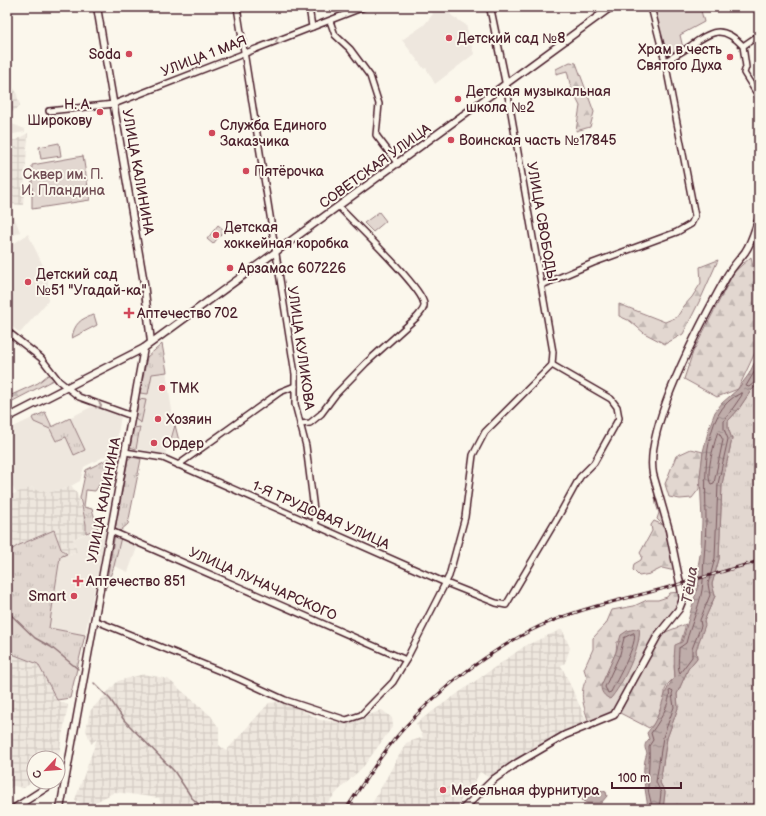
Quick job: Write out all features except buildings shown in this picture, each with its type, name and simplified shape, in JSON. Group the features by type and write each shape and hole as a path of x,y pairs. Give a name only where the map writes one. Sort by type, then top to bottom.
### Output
{"street":[{"name":"УЛИЦА КАЛИНИНА","path":"97,7 144,283 151,342"},
{"name":"УЛИЦА КУЛИКОВА","path":"237,7 243,54 295,374 295,404 306,446 316,526"},
{"path":"309,7 312,27"},
{"name":"УЛИЦА 1 МАЯ","path":"48,111 114,104 364,7"},
{"name":"УЛИЦА СВОБОДЫ","path":"490,7 506,84 542,285 553,352 552,365"},
{"name":"СОВЕТСКАЯ УЛИЦА","path":"7,418 68,389 144,348 611,7"},
{"path":"542,285 593,263 678,232 691,224 695,216 665,61 651,7"},
{"path":"330,21 335,35 350,49 370,76 378,104 376,135 398,164"},
{"path":"665,61 679,54 710,33 719,31 728,34 743,46 746,66 744,73 759,98"},
{"path":"743,46 759,35"},
{"path":"300,424 310,423 321,414 336,394 366,362 423,309 424,304 421,296 408,279 339,207"},
{"path":"463,809 494,779 517,763 565,735 614,715 658,635 679,610 683,599 669,530 653,474 653,451 664,410 684,361 706,313 731,270 751,242 759,218"},
{"path":"7,331 41,358 68,389 87,401 132,416"},
{"name":"УЛИЦА КАЛИНИНА","path":"66,775 144,348"},
{"path":"94,620 237,678 285,700 346,720 361,715 392,682 406,660 446,583 465,517 473,456 485,432 552,365"},
{"name":"1-Я ТРУДОВАЯ УЛИЦА","path":"125,452 164,458 446,583 496,603 506,605 580,477 594,463 619,418 617,407 611,399 552,365"},
{"path":"178,465 280,392 295,386"},
{"name":"УЛИЦА ЛУНАЧАРСКОГО","path":"110,531 406,660"},
{"path":"13,809 43,790"},
{"name":"УЛИЦА КАЛИНИНА","path":"60,809 63,790"}],"shaded area":[{"path":"431,7 446,7 452,16 466,25 474,54 435,84 426,68 424,69 402,40 424,25 433,14 429,9"},
{"path":"7,80 16,91 20,106 12,112 7,101"},
{"path":"7,122 25,129 25,132 7,135"},
{"path":"28,133 23,205 7,204 11,140 16,140"},
{"path":"7,215 14,216 20,232 7,239"},
{"name":"Детский сад №51 \"Угадай-ка\"","path":"28,234 48,276 48,301 20,333 7,323 7,248"},
{"path":"162,344 174,424 165,455 130,447 147,357"},
{"path":"93,406 121,416 115,451 84,467 80,481 67,488 47,493 34,491 33,487 19,493 15,492 7,475 7,430 45,412 52,427"},
{"path":"71,485 77,494 86,524 86,533 73,539 77,552 67,554 61,549 54,530 17,546 7,553 7,496 33,487 34,490 41,488 47,493 67,488"},
{"path":"98,529 106,531 85,635 49,628 60,556 77,552 73,539"},
{"path":"115,534 138,545 128,572 110,564"},
{"path":"562,629 570,648 565,663 561,665 588,724 491,779 480,772 473,785 454,809 369,809 406,743 423,737 416,723 525,646"},
{"path":"7,652 38,664 57,700 68,705 60,750 26,750 26,787 24,788 13,786 7,790"},
{"path":"144,674 168,679 211,716 219,728 219,745 226,751 269,703 284,701 320,720 349,723 382,710 392,718 393,726 363,767 322,809 164,809 159,798 115,792 88,806 75,800 97,739 91,744 86,730 90,711 118,681"}],"green space":[{"path":"651,7 700,7 704,22 680,35 683,48 661,56"},
{"path":"570,62 576,63 594,112 590,127 576,131 580,106 571,88 567,71 556,74 556,69"},
{"path":"59,143 61,156 41,159 39,147"},
{"name":"Сквер им. П. И. Пландина","path":"83,156 90,200 32,209 32,165"},
{"path":"379,212 386,221 373,232 364,223"},
{"name":"Детская хоккейная коробка","path":"218,225 224,230 213,244 207,239"},
{"path":"751,257 759,297 759,344 738,389 717,397 684,379 693,352 734,272"},
{"path":"718,260 683,334 665,344 644,333 630,321 619,316 619,304 665,322 677,317 701,283 700,267"},
{"path":"94,315 97,325 72,338 76,325 85,318"},
{"path":"162,344 167,372 152,374 148,394 140,393 147,357"},
{"path":"48,375 55,379 7,404 7,397 38,383"},
{"path":"759,383 759,809 663,809 665,792 660,783 667,738 678,708 677,694 688,669 697,658 696,650 704,621 715,596 712,584 719,559 722,484 732,439 728,428 728,421 738,410 750,392"},
{"path":"139,399 146,400 141,423 135,419"},
{"path":"45,412 52,427 70,418 85,450 74,455 66,437 56,441 50,429 34,422 32,418"},
{"path":"175,425 181,449 169,446"},
{"path":"140,427 136,449 130,447 134,428"},
{"path":"691,449 703,452 699,489 692,498 680,499 669,497 665,484 676,456"},
{"path":"112,457 116,459 115,463 95,491 86,490 84,507 92,509 98,529 86,533 86,524 80,498 86,470"},
{"path":"132,457 141,459 128,524 120,531 115,530 128,459"},
{"path":"652,476 675,571 662,568 650,574 639,576 633,570 634,564 641,560 642,556 640,553 652,531 651,525 654,521 663,525 657,519 659,513 656,504"},
{"path":"54,530 61,549 67,554 60,557 49,628 85,635 70,698 57,700 38,664 7,652 7,553 17,546"},
{"path":"115,534 121,537 114,566 105,590"},
{"path":"679,592 678,606 614,712 589,723 582,695 587,678 584,669 593,649 593,638 606,624 612,610 634,606 647,600 658,600 667,597 670,593","holes":["639,639 620,682 601,686 616,652 617,642"]},
{"path":"686,624 674,666 675,677 668,684 665,690 665,700 654,724 649,728 620,713 614,715 658,635"}],"water":[{"path":"759,353 759,383 750,392 738,410 728,421 728,428 732,439 722,484 719,559 712,584 715,596 704,621 705,625 696,650 697,658 688,669 677,694 678,708 667,738 660,783 665,792 663,809 648,809 644,774 647,753 645,746 649,739 647,733 657,717 665,693 675,677 675,645 682,642 699,582 698,567 701,549 702,521 700,476 703,452 715,412 722,403 738,389 749,374"},
{"path":"639,628 638,644 630,665 620,685 610,699 603,694 601,686 616,652 621,635 627,631"},
{"path":"594,788 606,792 607,796 601,803 587,803 583,801 581,796 585,791"}],"waterway":[{"path":"7,611 35,638 51,647 78,669"},
{"path":"94,683 110,699 124,720 174,771 192,798 204,809"}],"railway":[{"path":"346,809 374,766 419,712 463,674 511,641 542,625 570,614 759,561"}],"place":[{"name":"Детский сад №8","path":"449,38"},
{"name":"Soda","path":"129,54"},
{"name":"Храм в честь Святого Духа","path":"730,57"},
{"name":"Детская музыкальная школа №2","path":"458,99"},
{"name":"Н. А. Широкову","path":"100,112"},
{"name":"Служба Единого Заказчика","path":"212,133"},
{"name":"Воинская часть №17845","path":"451,140"},
{"name":"Пятёрочка","path":"246,171"},
{"name":"Детская хоккейная коробка","path":"216,235"},
{"name":"Арзамас 607226","path":"230,268"},
{"name":"Детский сад №51 \"Угадай-ка\"","path":"28,282"},
{"name":"Аптечество 702","path":"129,313"},
{"name":"ТМК","path":"162,388"},
{"name":"Хозяин","path":"158,419"},
{"name":"Ордер","path":"154,443"},
{"name":"Аптечество 851","path":"78,581"},
{"name":"Smart","path":"74,596"},
{"name":"Мебельная фурнитура","path":"443,790"}],"water label":[{"name":"Тёша","path":"690,585"}]}
